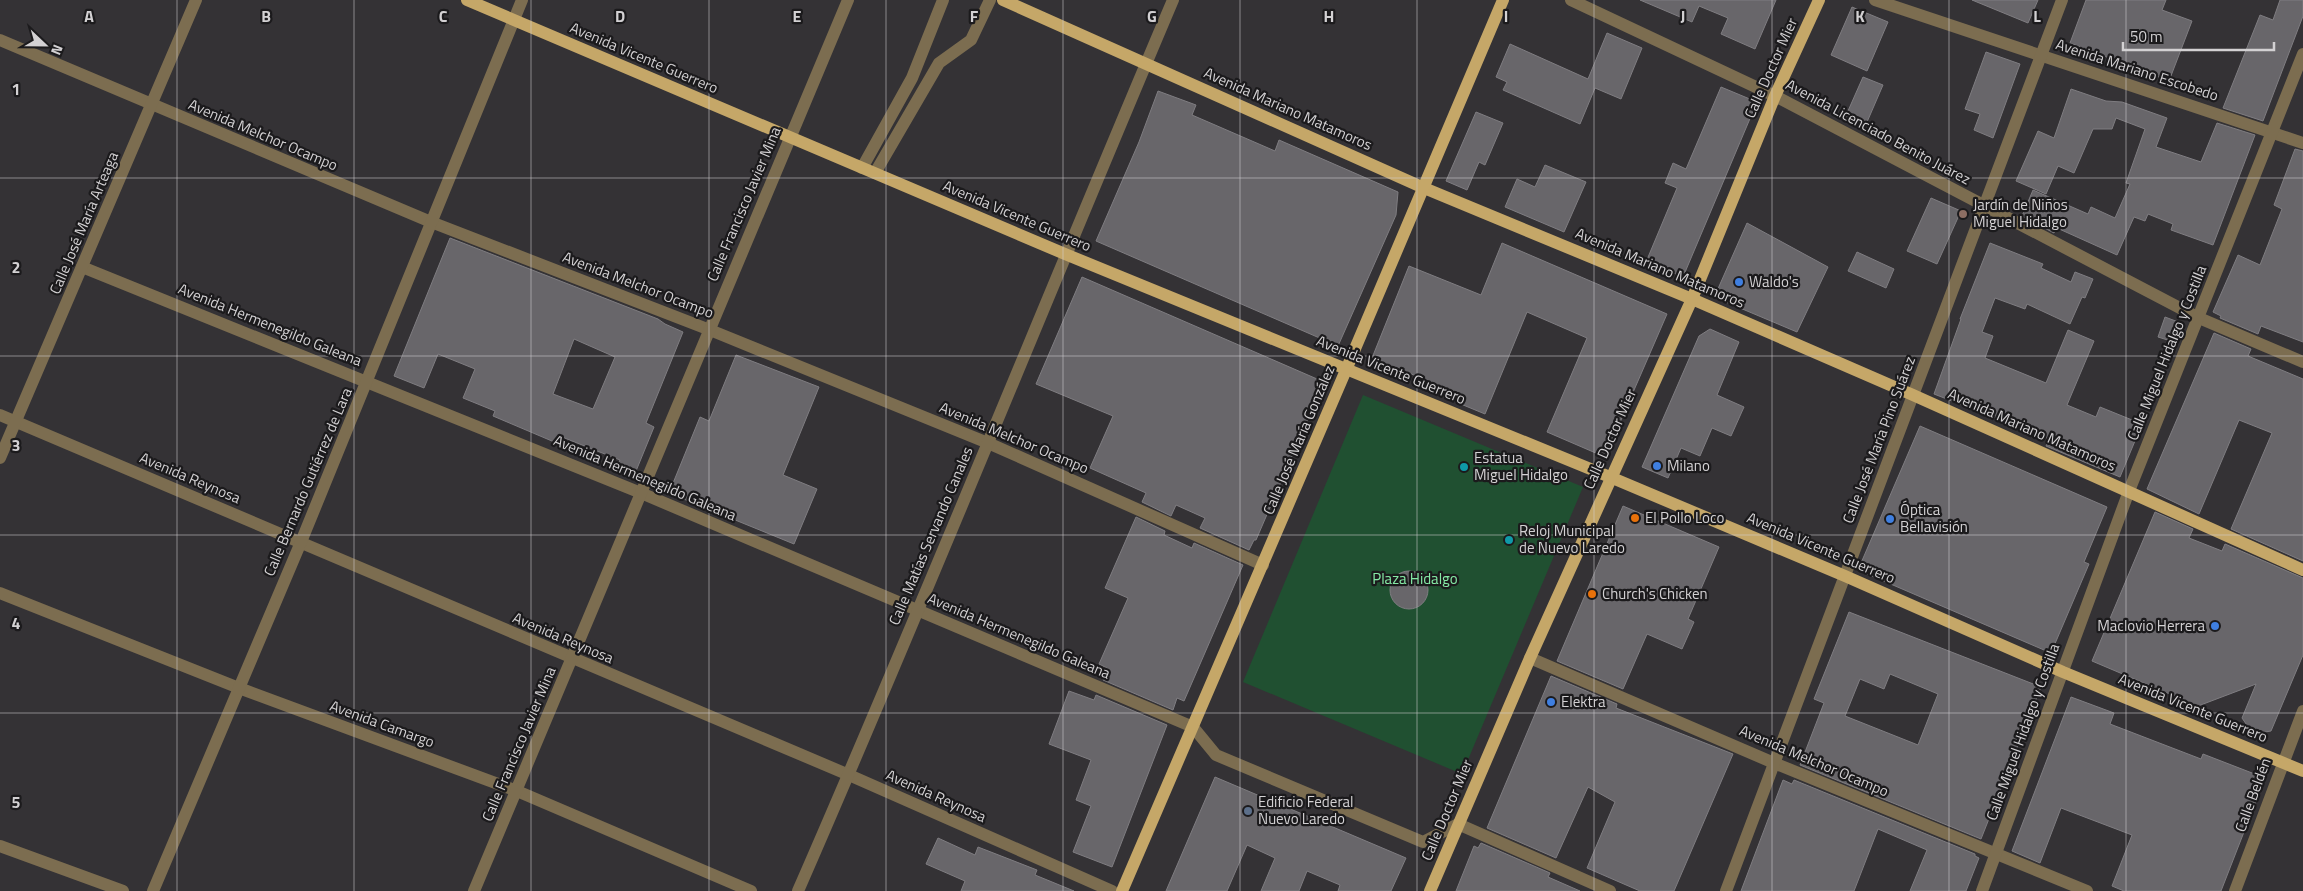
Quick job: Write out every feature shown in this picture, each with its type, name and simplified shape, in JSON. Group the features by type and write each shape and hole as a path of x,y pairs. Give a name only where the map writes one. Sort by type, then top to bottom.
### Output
{"main road":[{"name":"Avenida Vicente Guerrero","path":"467,0 1064,254 1610,477 1845,576 2063,672 2303,771"},
{"name":"Avenida Mariano Matamoros","path":"1003,0 1146,62 1424,188 1692,298 2303,570"},
{"name":"Calle José María González","path":"1122,891 1503,0"},
{"name":"Calle Doctor Mier","path":"1430,891 1530,658 1692,298 1775,96 1819,0"}],"street":[{"name":"Calle José María Arteaga","path":"0,458 196,0"},
{"name":"Calle Bernardo Gutiérrez de Lara","path":"153,891 301,542 522,0"},
{"name":"Calle Francisco Javier Mina","path":"474,891 573,660 848,0"},
{"path":"862,168 912,78 943,0"},
{"path":"875,173 939,63 971,40 990,0"},
{"name":"Calle Matías Servando Canales","path":"798,891 849,775 988,443 1064,254 1172,0"},
{"name":"Avenida Licenciado Benito Juárez","path":"1571,0 1775,96 2199,318 2303,362"},
{"name":"Avenida Mariano Escobedo","path":"1875,0 2303,142"},
{"name":"Calle José María Pino Suárez","path":"1726,891 2062,0"},
{"name":"Avenida Melchor Ocampo","path":"0,40 152,106 431,222 710,330 988,443 1263,565"},
{"name":"Calle Miguel Hidalgo y Costilla","path":"1982,891 2129,491 2303,54"},
{"name":"Avenida Hermenegildo Galeana","path":"82,267 641,493 1192,727"},
{"name":"Avenida Reynosa","path":"0,415 301,542 573,660 849,775 1112,891"},
{"name":"Avenida Camargo","path":"0,593 239,688 517,791 751,891"},
{"name":"Avenida Melchor Ocampo","path":"1530,658 1774,763 2087,891"},
{"name":"Calle Beldén","path":"2235,891 2303,710"},
{"path":"1192,727 1216,755 1424,842 1458,824 1610,891"},
{"path":"0,846 123,891"}],"green space":[{"name":"Plaza Hidalgo","path":"1363,395 1583,487 1462,774 1243,682"}],"building":[{"path":"1640,0 1776,0 1755,49 1721,34 1728,18 1699,6 1692,22"},
{"path":"1972,0 2038,0 2028,23"},
{"path":"2086,0 2166,0 2162,10 2192,21 2169,81 2070,43"},
{"path":"2280,0 2303,0 2303,16 2263,121 2223,108 2260,15 2273,20"},
{"path":"1852,7 1888,22 1867,71 1831,55"},
{"path":"1607,33 1642,48 1621,99 1595,88 1580,124 1503,90 1507,82 1496,77 1510,44 1588,79"},
{"path":"1986,52 2020,64 1993,138 1974,130 1980,114 1965,109"},
{"path":"1863,77 1883,85 1864,129 1844,120"},
{"path":"1721,87 1757,102 1683,277 1646,262 1677,188 1665,183 1673,163 1686,169"},
{"path":"2071,89 2106,101 2122,102 2167,118 2156,147 2201,162 2217,123 2255,135 2213,245 2171,230 2173,224 2148,214 2145,221 2134,217 2117,255 2057,228 2054,233 2022,216 2033,190 2088,214 2091,207 2115,218 2130,184 2126,183 2145,129 2116,118 2112,129 2093,129 2074,173 2058,166 2046,194 2016,181 2038,131 2054,138"},
{"path":"1158,91 1196,105 1192,115 1275,151 1279,140 1398,192 1396,215 1338,346 1096,241 1139,142"},
{"path":"1476,112 1503,123 1485,165 1479,162 1467,190 1446,181"},
{"path":"2295,149 2303,151 2303,342 2261,326 2258,334 2220,318 2221,316 2213,312 2238,255 2260,265 2282,209 2274,205"},
{"path":"1545,165 1586,182 1564,232 1505,207 1517,179 1535,187"},
{"path":"1931,198 1961,211 1937,264 1907,251"},
{"path":"1747,223 1828,267 1797,332 1721,300 1717,291"},
{"path":"450,238 658,319 683,332 646,423 654,427 636,471 618,464 620,460 562,437 559,444 493,416 495,411 463,398 475,369 438,354 424,388 394,376","holes":["574,339 615,357 593,409 553,394"]},
{"path":"1502,243 1667,314 1605,457 1547,432 1587,338 1527,312 1485,414 1422,388 1426,380 1372,358 1409,266 1481,295"},
{"path":"1990,243 2043,264 2041,268 2071,282 2075,272 2093,279 2085,298 2082,297 2070,324 2027,304 2025,309 1995,298 1982,332 1993,336 1985,358 2046,383 2068,330 2094,341 2067,405 2096,417 2100,407 2142,424 2120,477 2046,446 2049,439 1934,394 1960,319"},
{"path":"1857,252 1894,269 1886,288 1848,271"},
{"path":"1082,277 1324,382 1256,540 1254,540 1249,550 1200,528 1205,518 1176,505 1171,516 1142,502 1146,493 1090,468 1113,416 1036,384"},
{"path":"2165,317 2181,323 2174,342 2158,337"},
{"path":"1710,329 1739,342 1717,395 1744,407 1731,436 1712,428 1700,456 1681,448 1668,478 1642,467 1699,336"},
{"path":"2214,333 2251,349 2248,356 2303,379 2303,561 2231,529 2272,433 2239,420 2199,514 2147,489"},
{"path":"736,355 819,387 783,475 817,489 794,544 669,493 700,417 709,421"},
{"path":"1920,426 2107,507 2084,562 2089,564 2051,653 1858,570"},
{"path":"1623,506 1719,547 1688,619 1694,622 1682,649 1647,634 1623,689 1557,661"},
{"path":"2155,512 2193,529 2189,538 2222,551 2225,544 2303,578 2303,655 2271,731 2253,734 2242,718 2256,684 2198,706 2092,661"},
{"path":"1136,517 1165,531 1164,535 1192,548 1194,543 1243,565 1184,701 1177,698 1173,710 1103,680 1107,668 1099,664 1128,598 1105,588"},
{"path":"1409,571 1422,577 1428,590 1422,603 1409,609 1396,603 1390,590 1396,577"},
{"path":"1849,612 2041,687 1981,839 1800,765 1824,703 1814,699","holes":["1890,674 1938,694 1918,745 1845,716 1860,679 1884,689"]},
{"path":"1551,676 1617,704 1616,708 1733,754 1674,891 1640,891 1587,868 1615,802 1588,787 1556,858 1487,828"},
{"path":"1069,691 1094,700 1096,695 1167,725 1112,867 1073,852 1091,806 1076,800 1091,760 1049,744"},
{"path":"2071,697 2114,713 2110,724 2201,759 2203,754 2265,778 2221,891 2124,891 2112,886 2132,835 2061,808 2040,863 2012,851"},
{"name":"Edificio Federal Nuevo Laredo","path":"1215,777 1406,858 1391,891 1338,891 1340,885 1307,871 1299,891 1261,891 1275,858 1247,845 1227,891 1166,891"},
{"path":"1783,780 1792,784 1794,780 1975,854 1979,858 1966,891 1910,891 1927,850 1878,829 1854,891 1741,891"},
{"path":"938,838 975,855 978,847 1037,870 1035,875 1074,891 961,891 965,881 926,864"},
{"path":"1481,843 1550,873 1548,877 1580,891 1456,891 1474,846 1478,848"}],"place":[{"name":"Jardín de Niños Miguel Hidalgo","path":"1963,214"},
{"name":"Waldo's","path":"1739,282"},
{"name":"Milano","path":"1657,466"},
{"name":"Estatua Miguel Hidalgo","path":"1464,467"},
{"name":"El Pollo Loco","path":"1635,518"},
{"name":"Óptica Bellavisión","path":"1890,519"},
{"name":"Reloj Municipal de Nuevo Laredo","path":"1509,540"},
{"name":"Church's Chicken","path":"1592,594"},
{"name":"Maclovio Herrera","path":"2215,626"},
{"name":"Elektra","path":"1551,702"},
{"name":"Edificio Federal Nuevo Laredo","path":"1248,811"}]}
